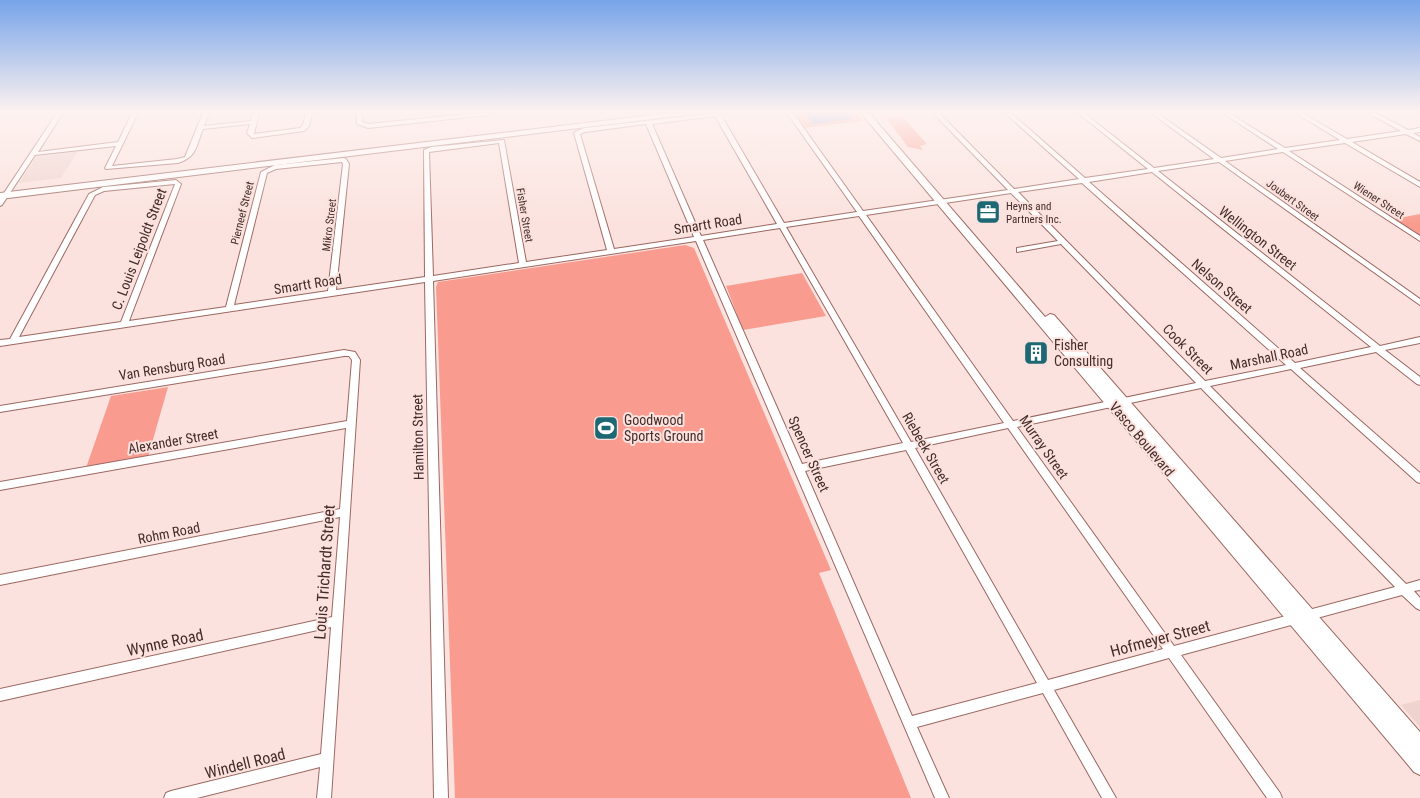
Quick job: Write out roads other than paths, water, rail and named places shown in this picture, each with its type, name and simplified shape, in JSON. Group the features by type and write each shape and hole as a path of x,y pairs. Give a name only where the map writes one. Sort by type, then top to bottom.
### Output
{"main road":[{"path":"4,192 337,150"},
{"path":"4,192 359,150"},
{"name":"Vasco Boulevard","path":"898,150 1117,402 1308,615 1420,745"},
{"name":"Vasco Boulevard","path":"905,150 944,201"},
{"name":"Vasco Boulevard","path":"1117,402 1294,618 1420,766"}],"street":[{"path":"0,204 4,192 35,150"},
{"path":"32,154 65,150"},
{"path":"116,150 108,168 178,161 187,158 191,150"},
{"name":"Hamilton Street","path":"428,150 426,151 428,279 442,798"},
{"name":"Fisher Street","path":"503,150 523,264"},
{"path":"581,150 611,251"},
{"name":"Spencer Street","path":"660,150 942,798"},
{"name":"Riebeek Street","path":"742,150 781,225 1109,798"},
{"name":"Murray Street","path":"817,150 1275,798"},
{"name":"Cook Street","path":"973,150 1420,605"},
{"name":"Nelson Street","path":"1051,150 1420,479"},
{"name":"Wellington Street","path":"1128,150 1420,382"},
{"name":"Joubert Street","path":"1206,150 1420,303"},
{"name":"Smartt Road","path":"0,343 1282,150"},
{"name":"Wiener Street","path":"1284,150 1420,239"},
{"path":"1362,150 1420,185"},
{"name":"Mikro Street","path":"332,293 346,164 344,160"},
{"name":"Pierneef Street","path":"229,309 264,172 275,167 344,160"},
{"name":"C. Louis Leipoldt Street","path":"13,342 92,194 103,189 173,181 178,184 124,324"},
{"path":"1020,250 1062,242"},
{"name":"Marshall Road","path":"800,468 1420,340"},
{"name":"Van Rensburg Road","path":"0,409 348,352"},
{"name":"Louis Trichardt Street","path":"324,798 356,360 348,352"},
{"name":"Alexander Street","path":"0,486 351,424"},
{"name":"Rohm Road","path":"0,580 344,512"},
{"name":"Hofmeyer Street","path":"909,722 1420,585"},
{"name":"Wynne Road","path":"0,696 337,621"},
{"name":"Windell Road","path":"171,798 326,759"}],"place":[{"name":"Heyns and Partners Inc.","path":"988,212"},
{"name":"Fisher Consulting","path":"1036,353"},
{"name":"Goodwood Sports Ground","path":"606,428"}]}
